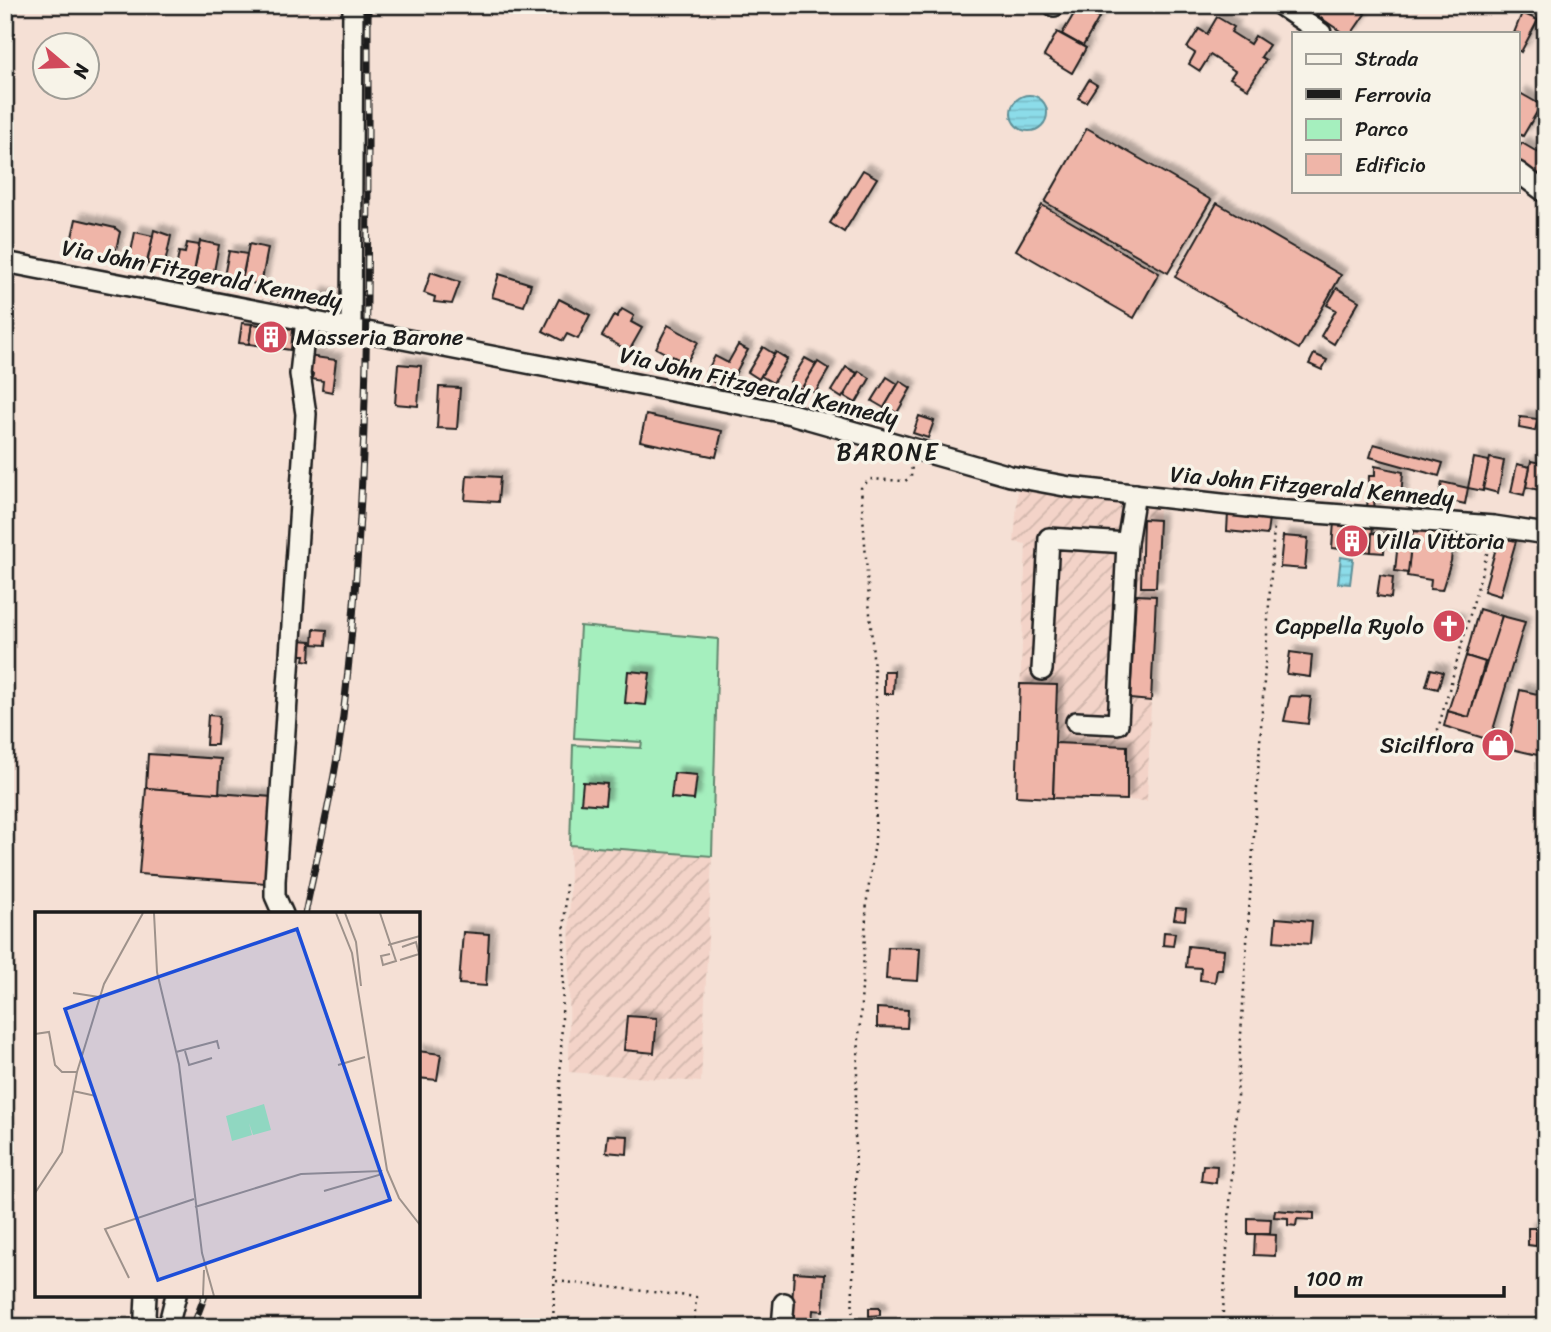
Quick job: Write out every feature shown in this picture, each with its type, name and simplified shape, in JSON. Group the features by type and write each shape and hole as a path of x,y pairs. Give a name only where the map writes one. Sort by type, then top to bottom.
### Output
{"street":[{"path":"351,328 353,5"},
{"path":"1280,5 1320,32"},
{"path":"1520,174 1546,193"},
{"name":"Via John Fitzgerald Kennedy","path":"5,262 739,403 911,446 1010,476 1275,510 1494,526 1546,534"},
{"path":"282,912 275,896 275,880 306,414 300,374 306,319"},
{"path":"1076,722 1118,724 1127,543 1135,494"},
{"path":"1042,670 1049,538 1127,543"},
{"path":"146,1297 145,1316 149,1327"},
{"path":"167,1327 175,1297"},
{"path":"782,1327 783,1303"}],"path":[{"path":"852,1327 855,1114 867,899 875,842 878,726 861,488 870,479 905,481 911,477 911,446"},
{"path":"1222,1327 1275,510"},
{"path":"1441,744 1438,729 1494,526"},
{"path":"553,1327 566,880"},
{"path":"556,1281 696,1297 694,1327"}],"shaded area":[{"path":"1018,489 1159,505 1147,801 1016,796 1026,544 1014,542"},
{"path":"570,845 712,856 701,1082 569,1072"}],"green space":[{"path":"580,626 718,639 712,856 570,845 573,745 641,748 642,742 574,738"}],"water":[{"path":"1029,95 1042,100 1047,113 1042,126 1029,131 1016,126 1011,113 1016,100"},
{"path":"1341,557 1353,559 1350,584 1338,583"}],"building":[{"path":"1303,5 1326,5 1318,16"},
{"path":"1326,5 1341,5 1346,9 1353,5 1365,14 1353,32 1342,32 1318,16"},
{"path":"1078,7 1099,18 1083,46 1062,34"},
{"path":"1522,13 1538,20 1521,52 1520,32 1514,32"},
{"path":"1217,17 1234,27 1231,32 1250,44 1255,36 1269,45 1261,57 1266,60 1248,89 1230,78 1235,71 1210,55 1200,71 1189,64 1195,53 1187,48 1199,29 1207,34"},
{"path":"1057,32 1086,48 1072,73 1044,56"},
{"path":"1089,80 1097,85 1086,102 1078,98"},
{"path":"1520,93 1541,105 1523,136 1520,134"},
{"path":"1087,128 1211,200 1168,273 1045,202"},
{"path":"1522,143 1546,154 1544,179 1520,167"},
{"path":"863,170 877,178 844,232 830,223"},
{"path":"1217,203 1341,275 1299,349 1175,277"},
{"path":"1042,205 1159,273 1134,318 1016,250"},
{"path":"76,219 115,228 120,232 114,258 79,251 80,244 71,242"},
{"path":"154,230 171,236 164,268 147,264"},
{"path":"135,232 153,236 146,266 129,262"},
{"path":"200,241 219,245 212,282 193,278"},
{"path":"187,243 199,245 193,278 175,275 179,252 185,253"},
{"path":"249,244 268,248 261,285 242,281"},
{"path":"229,251 247,254 241,284 223,281"},
{"path":"431,272 460,282 452,304 434,302 435,297 424,293"},
{"path":"499,274 531,284 524,306 492,297"},
{"path":"1337,288 1359,301 1334,344 1321,336 1336,310 1327,305"},
{"path":"318,293 334,298 331,308 315,303"},
{"path":"559,299 590,315 578,339 567,334 563,341 543,331"},
{"path":"622,309 634,316 631,322 642,328 629,351 602,336 614,315 617,317"},
{"path":"242,323 252,324 249,344 239,343"},
{"name":"Masseria Barone","path":"252,324 293,329 291,350 249,344"},
{"path":"668,325 698,342 688,360 682,361 672,356 667,361 662,358 665,353 656,348"},
{"path":"312,334 328,336 327,348 311,346"},
{"path":"738,345 748,350 727,389 704,377 715,356 728,363"},
{"path":"763,347 774,354 759,379 748,372"},
{"path":"776,352 787,359 773,383 761,376"},
{"path":"1314,354 1327,360 1322,370 1309,364"},
{"path":"308,356 336,360 332,392 322,390 323,381 312,379 313,374 306,373"},
{"path":"805,358 816,364 802,389 790,382"},
{"path":"818,362 829,369 815,393 803,386"},
{"path":"398,364 421,366 418,406 395,404"},
{"path":"846,367 857,373 842,398 831,391"},
{"path":"859,371 870,378 856,403 844,396"},
{"path":"887,377 898,384 884,408 872,401"},
{"path":"900,381 911,388 897,413 885,406"},
{"path":"439,387 460,388 457,429 437,428"},
{"path":"646,415 722,431 716,457 640,441"},
{"path":"919,416 934,421 928,438 913,433"},
{"path":"1520,417 1538,419 1535,431 1519,428"},
{"path":"1374,444 1443,463 1439,476 1370,457"},
{"path":"1474,458 1489,461 1483,491 1468,488"},
{"path":"1490,458 1504,461 1498,493 1483,489"},
{"path":"1531,461 1545,464 1539,490 1526,487"},
{"path":"1517,464 1530,467 1524,495 1511,492"},
{"path":"1375,466 1403,472 1401,497 1378,495 1378,489 1373,489 1375,511 1367,510 1369,476 1375,476"},
{"path":"467,475 500,477 498,502 465,500"},
{"path":"1442,482 1468,488 1465,504 1439,498"},
{"path":"1228,513 1269,517 1267,535 1227,531"},
{"path":"1143,519 1159,520 1156,587 1141,587"},
{"name":"Villa Vittoria","path":"1334,522 1373,525 1371,552 1332,548"},
{"path":"1413,529 1454,533 1451,561 1442,590 1430,589 1431,580 1407,576"},
{"path":"1372,533 1385,534 1384,553 1371,552"},
{"path":"1283,536 1308,538 1305,569 1280,567"},
{"path":"1499,537 1516,541 1500,596 1484,591"},
{"path":"1398,542 1411,543 1408,573 1395,571"},
{"path":"1380,575 1393,577 1391,598 1377,596"},
{"path":"1136,595 1156,596 1151,701 1130,699"},
{"path":"1479,609 1502,616 1488,663 1466,656"},
{"name":"Cappella Ryolo","path":"1444,616 1459,621 1454,636 1450,638 1446,638 1440,631"},
{"path":"1502,616 1525,622 1490,740 1444,726 1448,711 1469,717"},
{"path":"314,629 327,630 326,645 313,644"},
{"path":"298,640 311,641 310,661 304,660 305,655 297,655"},
{"path":"1290,652 1312,655 1310,677 1287,674"},
{"path":"1466,656 1485,662 1469,717 1448,711"},
{"path":"1431,669 1443,672 1438,689 1426,686"},
{"path":"628,671 650,673 646,705 625,703"},
{"path":"884,671 894,671 893,694 884,694"},
{"path":"1020,684 1057,685 1053,798 1016,796"},
{"path":"1520,690 1546,696 1546,757 1507,748"},
{"path":"1290,696 1311,697 1308,724 1284,721"},
{"path":"208,715 219,716 217,745 206,745"},
{"path":"1055,743 1127,746 1127,800 1053,798"},
{"path":"148,754 221,759 219,794 146,788"},
{"path":"674,773 697,775 694,800 671,798"},
{"path":"583,782 607,784 605,805 581,803"},
{"path":"146,788 273,797 266,883 139,874"},
{"path":"1176,908 1186,909 1185,920 1174,919"},
{"path":"1276,918 1312,921 1310,944 1274,941"},
{"path":"463,932 489,934 486,986 459,984"},
{"path":"1164,932 1175,933 1173,946 1163,945"},
{"path":"1188,946 1224,950 1222,969 1217,969 1215,982 1200,980 1201,968 1186,967"},
{"path":"888,947 920,948 918,981 886,979"},
{"path":"877,1008 908,1010 907,1028 877,1027"},
{"path":"627,1016 657,1018 654,1053 624,1050"},
{"path":"420,1051 441,1054 437,1080 420,1078"},
{"path":"608,1135 628,1136 627,1154 606,1152"},
{"path":"1203,1165 1217,1166 1216,1183 1201,1181"},
{"path":"1275,1210 1314,1213 1314,1220 1297,1219 1296,1226 1288,1225 1288,1218 1274,1217"},
{"path":"1248,1218 1271,1219 1270,1234 1248,1234"},
{"path":"1528,1228 1536,1228 1536,1246 1528,1245"},
{"path":"1255,1234 1276,1235 1275,1256 1254,1255"},
{"path":"794,1272 825,1274 823,1311 813,1310 812,1322 791,1321"},
{"path":"869,1308 880,1308 880,1315 869,1316"}],"railway":[{"path":"305,912 340,741 359,539 366,361 368,5"},
{"path":"193,1327 204,1297"}],"place":[{"name":"Masseria Barone","path":"271,337"},
{"name":"Villa Vittoria","path":"1352,541"},
{"name":"Cappella Ryolo","path":"1449,626"},
{"name":"Sicilflora","path":"1498,745"}],"district":[{"name":"BARONE","path":"888,452"}]}
